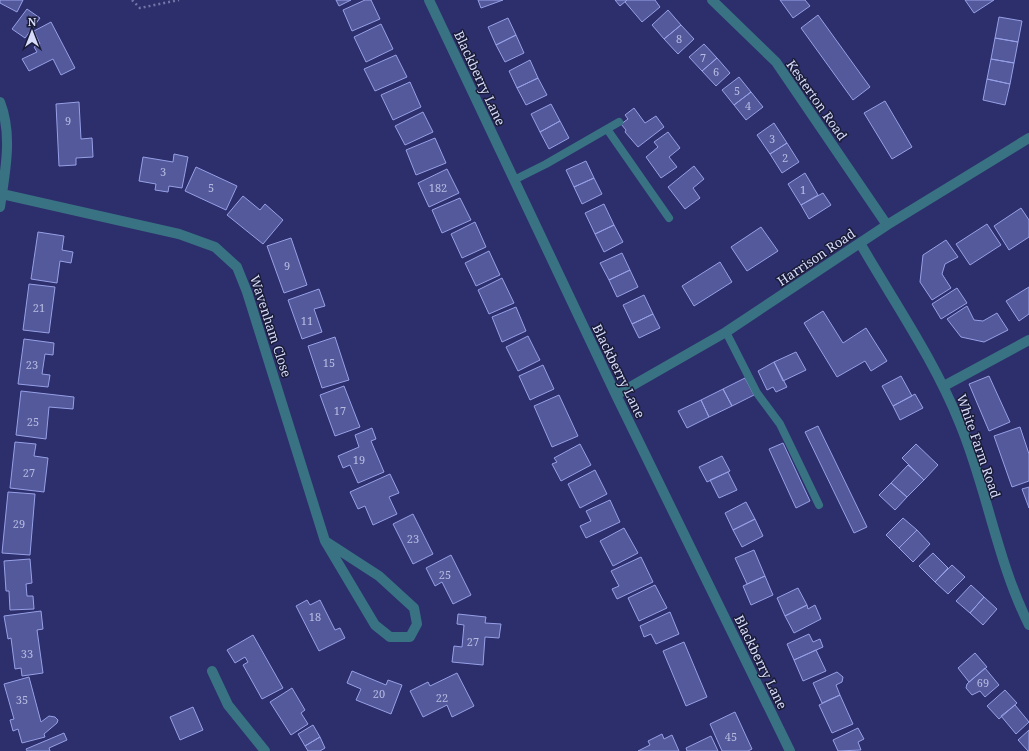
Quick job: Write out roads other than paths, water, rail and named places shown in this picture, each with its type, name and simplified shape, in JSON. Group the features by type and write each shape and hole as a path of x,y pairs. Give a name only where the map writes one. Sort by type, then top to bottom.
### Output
{"street":[{"name":"Blackberry Lane","path":"429,0 616,395 790,751"},
{"name":"Kesterton Road","path":"712,0 776,62 887,225"},
{"path":"0,102 6,117 7,144 0,207"},
{"name":"Harrison Road","path":"616,395 726,332 887,225 1029,138"},
{"name":"Wavenham Close","path":"2,194 179,234 215,247 237,266 247,292 325,541 375,625 390,637 410,637 417,624 414,608 379,576 325,541"},
{"name":"White Farm Road","path":"860,243 944,386 961,425 1012,583 1029,625"},
{"path":"944,386 1029,340"},
{"path":"212,671 228,705 265,751"}],"lane":[{"path":"514,180 546,164 619,122"},
{"path":"607,129 669,218"},
{"path":"726,332 757,392 780,424 819,505"}]}
